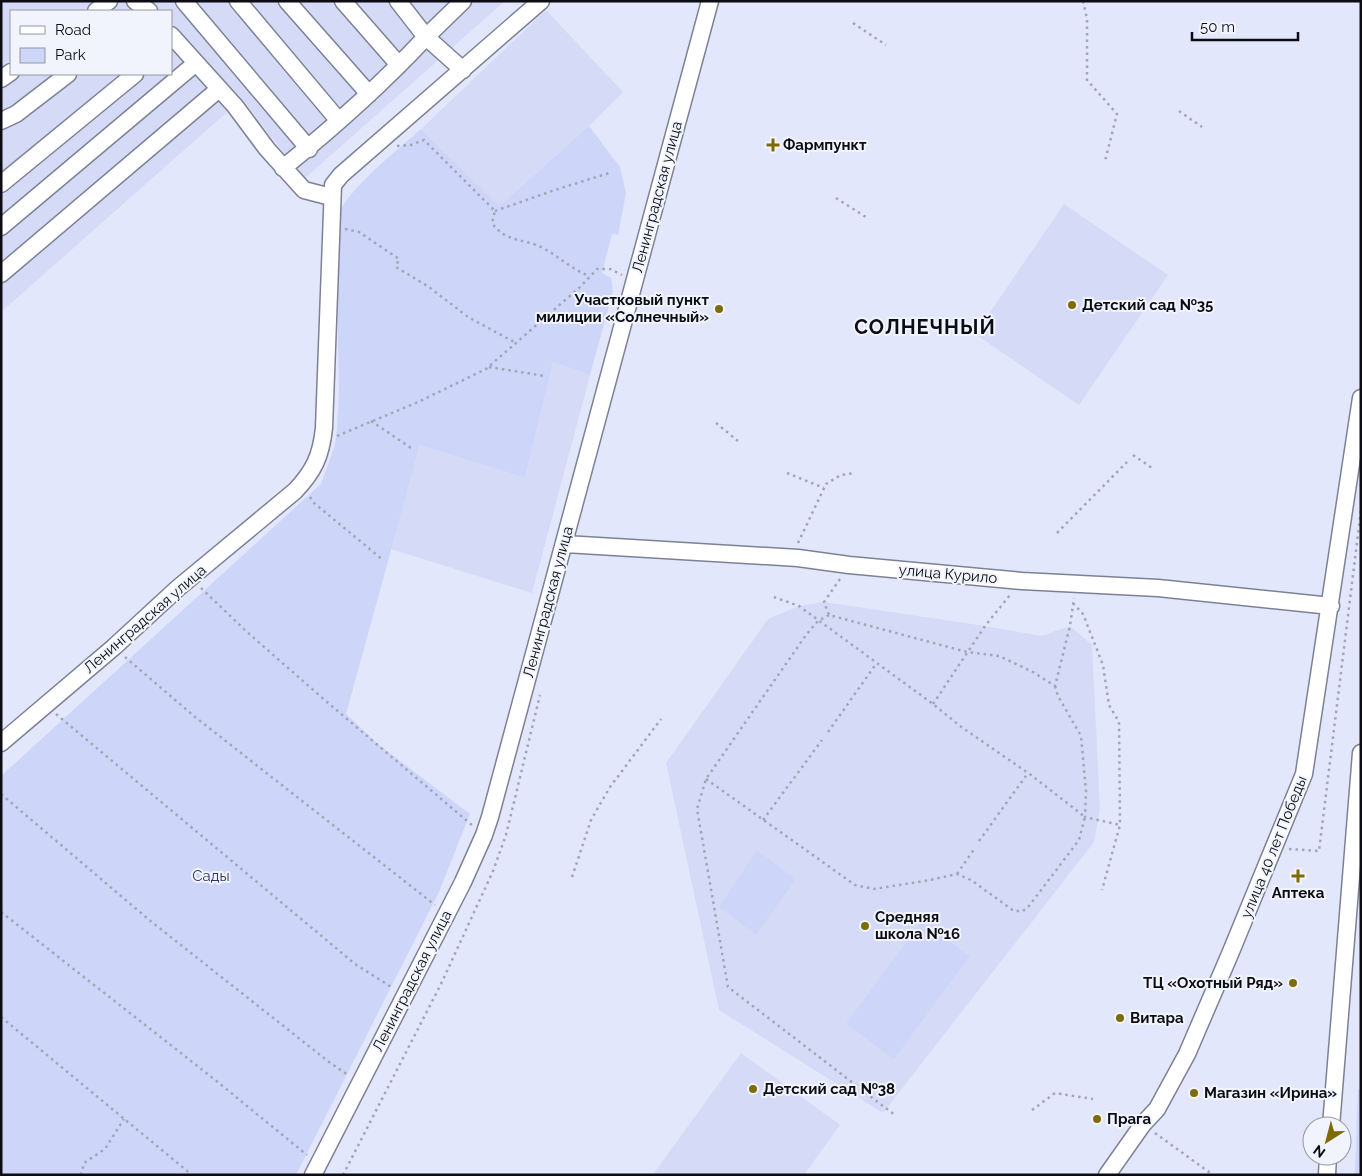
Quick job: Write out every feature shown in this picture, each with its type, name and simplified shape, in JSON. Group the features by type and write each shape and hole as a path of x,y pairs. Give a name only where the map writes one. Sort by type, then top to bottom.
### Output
{"street":[{"path":"97,10 109,1"},
{"path":"135,1 148,10"},
{"path":"184,1 309,148"},
{"path":"238,1 339,121"},
{"path":"288,1 369,94"},
{"path":"343,1 399,65"},
{"path":"398,1 426,37 463,70"},
{"name":"Ленинградская улица","path":"1,743 114,647 190,578 304,482 313,470 322,448 333,185 341,175 541,1"},
{"name":"Ленинградская улица","path":"316,1169 446,914 484,834 565,544 710,1"},
{"path":"283,168 309,148 369,94 460,2"},
{"path":"173,40 219,89 283,168 304,190 331,197"},
{"path":"1,227 196,63"},
{"path":"1,121 16,114 67,75"},
{"path":"1,184 134,75"},
{"path":"1,274 219,89"},
{"name":"улица 40 лет Победы","path":"1107,1175 1143,1124 1157,1109 1187,1054 1304,774 1331,606 1361,398"},
{"name":"улица Курило","path":"565,544 791,558 1022,581 1158,588 1331,606"},
{"path":"1331,1116 1353,869 1361,753"}],"path":[{"path":"1084,1 1087,19 1087,80 1117,114 1105,161"},
{"path":"853,23 886,45"},
{"path":"1179,111 1202,127"},
{"path":"395,146 411,145 424,140 495,212"},
{"path":"495,212 609,173"},
{"path":"836,198 869,218"},
{"path":"495,212 492,223 497,230 508,238 544,248 577,272 590,276"},
{"path":"330,226 359,232 399,259 396,267 429,288 468,317 516,343"},
{"path":"322,442 418,402 489,366 579,288 597,269 610,269 635,281"},
{"path":"489,366 545,376"},
{"path":"371,422 414,450"},
{"path":"716,423 738,441"},
{"path":"1132,455 1152,468"},
{"path":"1056,532 1127,462"},
{"path":"787,473 824,488"},
{"path":"791,558 826,484 842,475 854,473"},
{"path":"304,482 306,492 314,503 382,560"},
{"path":"1287,848 1319,851 1361,510"},
{"path":"829,615 824,602 849,565"},
{"path":"190,578 247,632 327,702 463,820 484,834"},
{"path":"933,704 985,626 1022,581"},
{"path":"706,779 855,885 874,889 956,874 971,880 1014,911 1023,911 1029,906 1079,840 1085,818 1086,791 1081,736 1058,696 1055,686 1070,626 1074,584"},
{"path":"771,596 799,606 933,704 960,726 1028,773 1085,818 1120,825"},
{"path":"1073,603 1082,614 1103,665 1109,705 1119,722 1120,825 1102,890"},
{"path":"896,1116 728,987 697,809 706,779 806,635 818,621 829,615 967,652 999,656 1033,672 1055,686"},
{"path":"114,647 195,717 446,914"},
{"path":"828,732 876,664"},
{"path":"46,705 356,964 405,995"},
{"path":"572,877 591,820 610,787 661,719"},
{"path":"763,820 822,740"},
{"path":"980,841 1028,773"},
{"path":"1,794 148,919 329,1062 360,1082"},
{"path":"956,874 975,848"},
{"path":"1,912 316,1169"},
{"path":"1,1018 192,1175"},
{"path":"1032,1110 1055,1092 1093,1099"},
{"path":"81,1175 84,1163 105,1149 124,1119"},
{"path":"1143,1124 1213,1175"}],"shaded area":[{"path":"1,1 505,1 304,179 242,99 1,312"},
{"path":"546,10 623,92 589,126 503,203 497,205 421,129"},
{"name":"Детский сад №35","path":"1064,204 1168,275 1079,405 975,334"},
{"path":"553,362 590,375 532,593 391,549 420,445 525,478"},
{"name":"Средняя школа №16","path":"824,602 1041,636 1070,626 1092,645 1100,809 1094,842 883,1113 719,1010 666,763 768,619 799,606"},
{"name":"Детский сад №38","path":"741,1053 840,1125 804,1175 657,1175 654,1173"}],"green space":[{"name":"Сады","path":"589,126 620,167 626,193 618,235 612,234 602,273 611,278 613,291 590,375 553,362 525,478 420,445 346,714 379,745 470,814 439,892 296,1175 1,1175 1,776 321,484 335,445 337,428 339,392 336,220 341,208 350,196 373,172 421,129 497,204 503,203"},
{"path":"757,850 796,879 756,935 719,907"},
{"path":"921,922 970,956 894,1059 846,1024"},
{"path":"1358,1089 1361,1090 1361,1175 1355,1175"}],"place":[{"name":"Фармпункт","path":"773,145"},
{"name":"Детский сад №35","path":"1072,305"},
{"name":"Участковый пункт милиции «Солнечный»","path":"719,309"},
{"name":"Аптека","path":"1298,876"},
{"name":"Средняя школа №16","path":"865,926"},
{"name":"ТЦ «Охотный Ряд»","path":"1293,983"},
{"name":"Витара","path":"1120,1018"},
{"name":"Детский сад №38","path":"753,1089"},
{"name":"Магазин «Ирина»","path":"1194,1093"},
{"name":"Прага","path":"1097,1119"}],"district":[{"name":"СОЛНЕЧНЫЙ","path":"925,327"}]}
